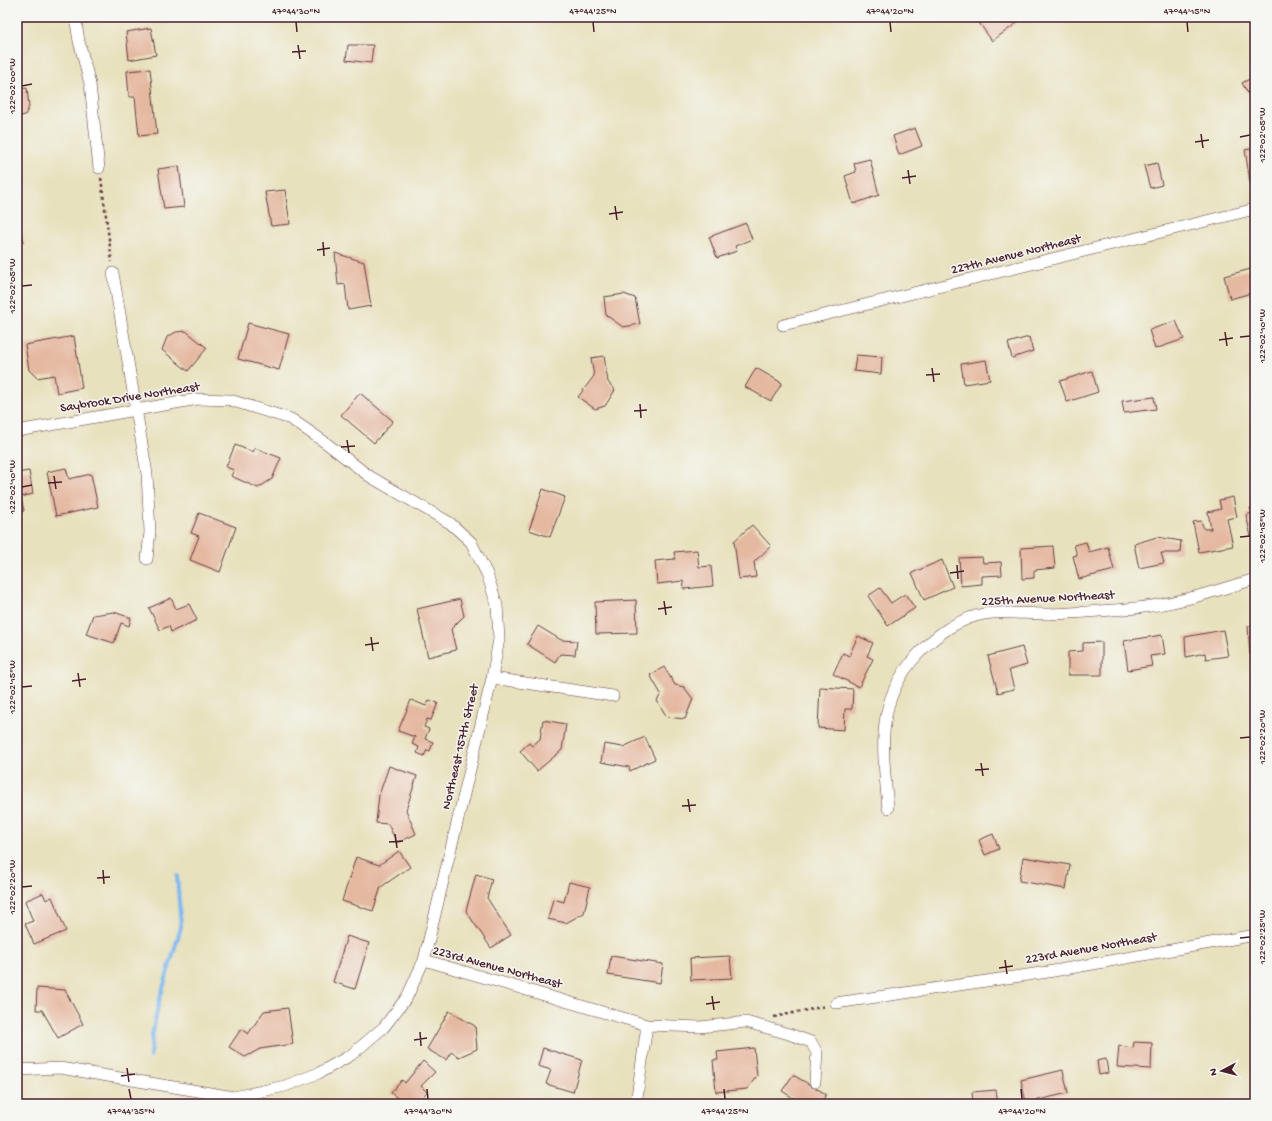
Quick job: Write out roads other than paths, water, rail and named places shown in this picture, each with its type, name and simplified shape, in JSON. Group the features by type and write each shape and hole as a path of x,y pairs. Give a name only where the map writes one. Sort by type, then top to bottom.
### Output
{"street":[{"path":"75,17 78,41 90,84 100,168"},
{"name":"227th Avenue Northeast","path":"783,326 1255,209"},
{"path":"114,273 147,474 150,532 147,559"},
{"name":"Saybrook Drive Northeast","path":"17,431 198,399 230,400 291,419 326,443 369,476 450,523 471,542"},
{"name":"Northeast 157th Street","path":"424,960 492,678 499,639 496,605 487,574 471,542"},
{"name":"225th Avenue Northeast","path":"888,808 883,761 883,731 893,688 911,660 936,636 959,623 984,614 1045,614 1128,609 1201,596 1255,579"},
{"path":"492,678 612,696"},
{"name":"223rd Avenue Northeast","path":"836,1003 1048,972 1255,935"},
{"name":"223rd Avenue Northeast","path":"17,1070 60,1068 234,1100 285,1086 319,1073 351,1055 384,1027 407,997 424,960 647,1025 700,1027 746,1022 789,1034 810,1042 817,1053 815,1082"},
{"path":"636,1104 647,1025"}],"waterway":[{"path":"150,1057 152,1036 159,1002 181,927 177,876"}]}
